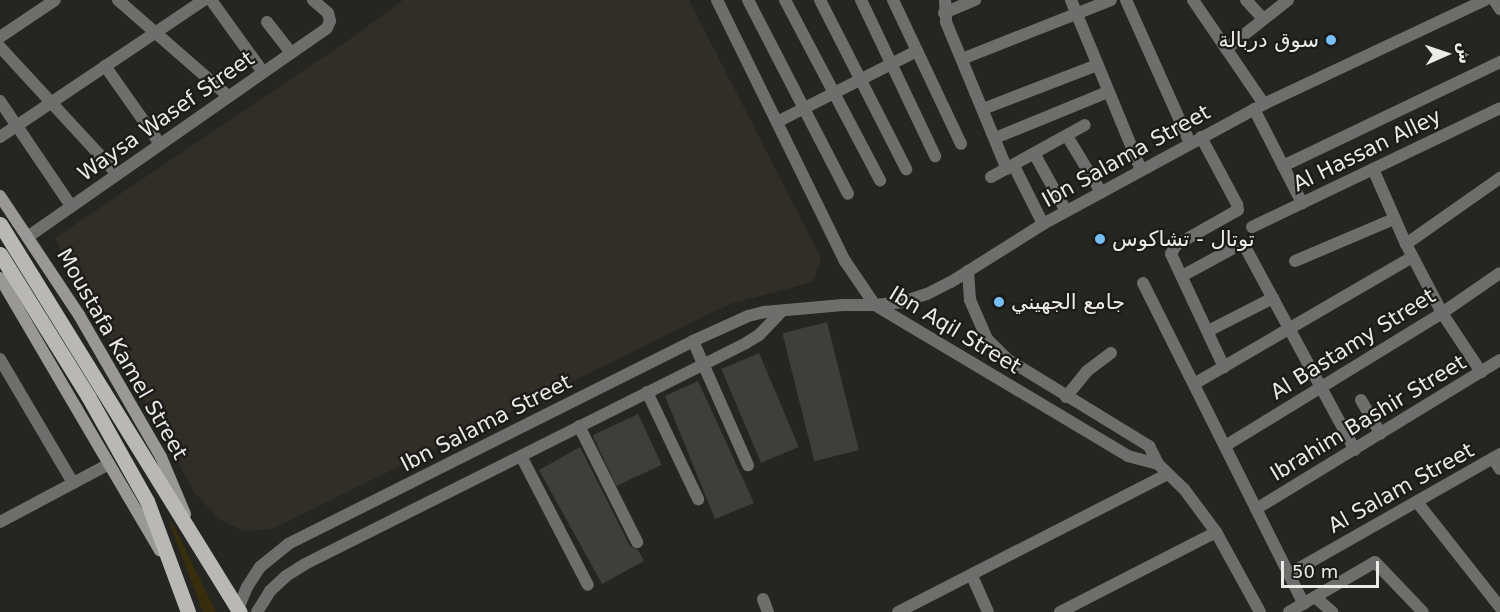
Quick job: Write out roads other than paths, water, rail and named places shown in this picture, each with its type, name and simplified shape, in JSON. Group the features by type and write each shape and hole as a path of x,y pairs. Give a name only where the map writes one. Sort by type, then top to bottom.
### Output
{"main road":[{"name":"Moustafa Kamel Street","path":"0,196 29,236 79,315 161,457 197,539"},
{"name":"Moustafa Kamel Street","path":"0,224 239,610"},
{"path":"0,254 88,396 147,501 188,612"},
{"path":"0,278 176,576"}],"street":[{"path":"0,37 55,0"},
{"path":"118,0 228,96"},
{"path":"211,0 263,72"},
{"name":"Waysa Wasef Street","path":"29,236 327,28 330,21 328,13 313,0"},
{"name":"Ibn Aqil Street","path":"718,0 845,261 875,306 1128,456 1158,464"},
{"path":"748,0 848,195"},
{"path":"785,0 880,180"},
{"path":"820,0 906,169"},
{"path":"861,0 935,156"},
{"path":"893,0 961,144"},
{"path":"945,0 944,13 995,138 1043,224"},
{"path":"944,13 975,0"},
{"path":"1071,0 1141,170"},
{"path":"963,59 1111,0"},
{"path":"1126,0 1196,140 1237,204 1238,210 1176,245 1171,254 1224,366"},
{"path":"1193,0 1226,49 1259,107 1283,166 1302,203"},
{"path":"1246,0 1263,19"},
{"path":"1226,49 1288,0"},
{"name":"Ibn Salama Street","path":"239,610 253,576 269,558 288,544 693,341 748,316 812,308 875,306 902,302 927,294 1043,224 1196,140 1259,107 1485,0"},
{"path":"1494,0 1500,9"},
{"path":"0,137 155,32 195,2"},
{"path":"267,22 291,53"},
{"path":"0,47 117,174"},
{"path":"777,122 917,51"},
{"path":"1283,166 1500,62"},
{"path":"983,109 1097,65"},
{"path":"105,66 160,144"},
{"path":"995,138 1108,92"},
{"path":"0,101 71,206"},
{"name":"Al Hassan Alley","path":"1252,227 1500,108"},
{"path":"991,177 1035,155 1084,125"},
{"path":"1067,136 1101,192"},
{"path":"1035,155 1066,211"},
{"path":"1373,169 1412,257 1442,313 1481,372"},
{"path":"1406,244 1500,178"},
{"path":"1295,261 1394,219"},
{"path":"1182,276 1242,244 1355,450"},
{"path":"1194,384 1412,257"},
{"name":"Ibn Aqil Street","path":"968,271 970,300 987,339 1008,359 1066,397 1141,439 1155,454 1158,464 1196,503 1216,532 1260,612"},
{"name":"Al Bastamy Street","path":"1225,446 1442,313 1500,273"},
{"path":"1143,283 1304,604"},
{"path":"1208,331 1273,298"},
{"path":"257,612 270,591 286,576 305,564 759,335 780,312"},
{"path":"693,341 748,465"},
{"path":"1066,397 1087,371 1111,353"},
{"path":"0,359 73,483"},
{"name":"Ibrahim Bashir Street","path":"1256,509 1500,360"},
{"path":"647,392 698,499"},
{"path":"1361,400 1381,434"},
{"path":"579,426 637,542"},
{"path":"521,456 588,585"},
{"name":"Al Salam Street","path":"1289,574 1417,502 1498,460"},
{"path":"0,522 109,464"},
{"path":"898,612 1168,474"},
{"path":"1417,502 1500,607"},
{"path":"1060,612 1216,532"},
{"path":"1289,612 1375,562 1423,612"},
{"path":"972,576 988,612"},
{"path":"1315,597 1332,612"},
{"path":"763,599 768,612"}],"place":[{"name":"سوق دربالة","path":"1331,40"},
{"name":"توتال - تشاكوس","path":"1100,239"},
{"name":"جامع الجهيني","path":"999,302"}]}
